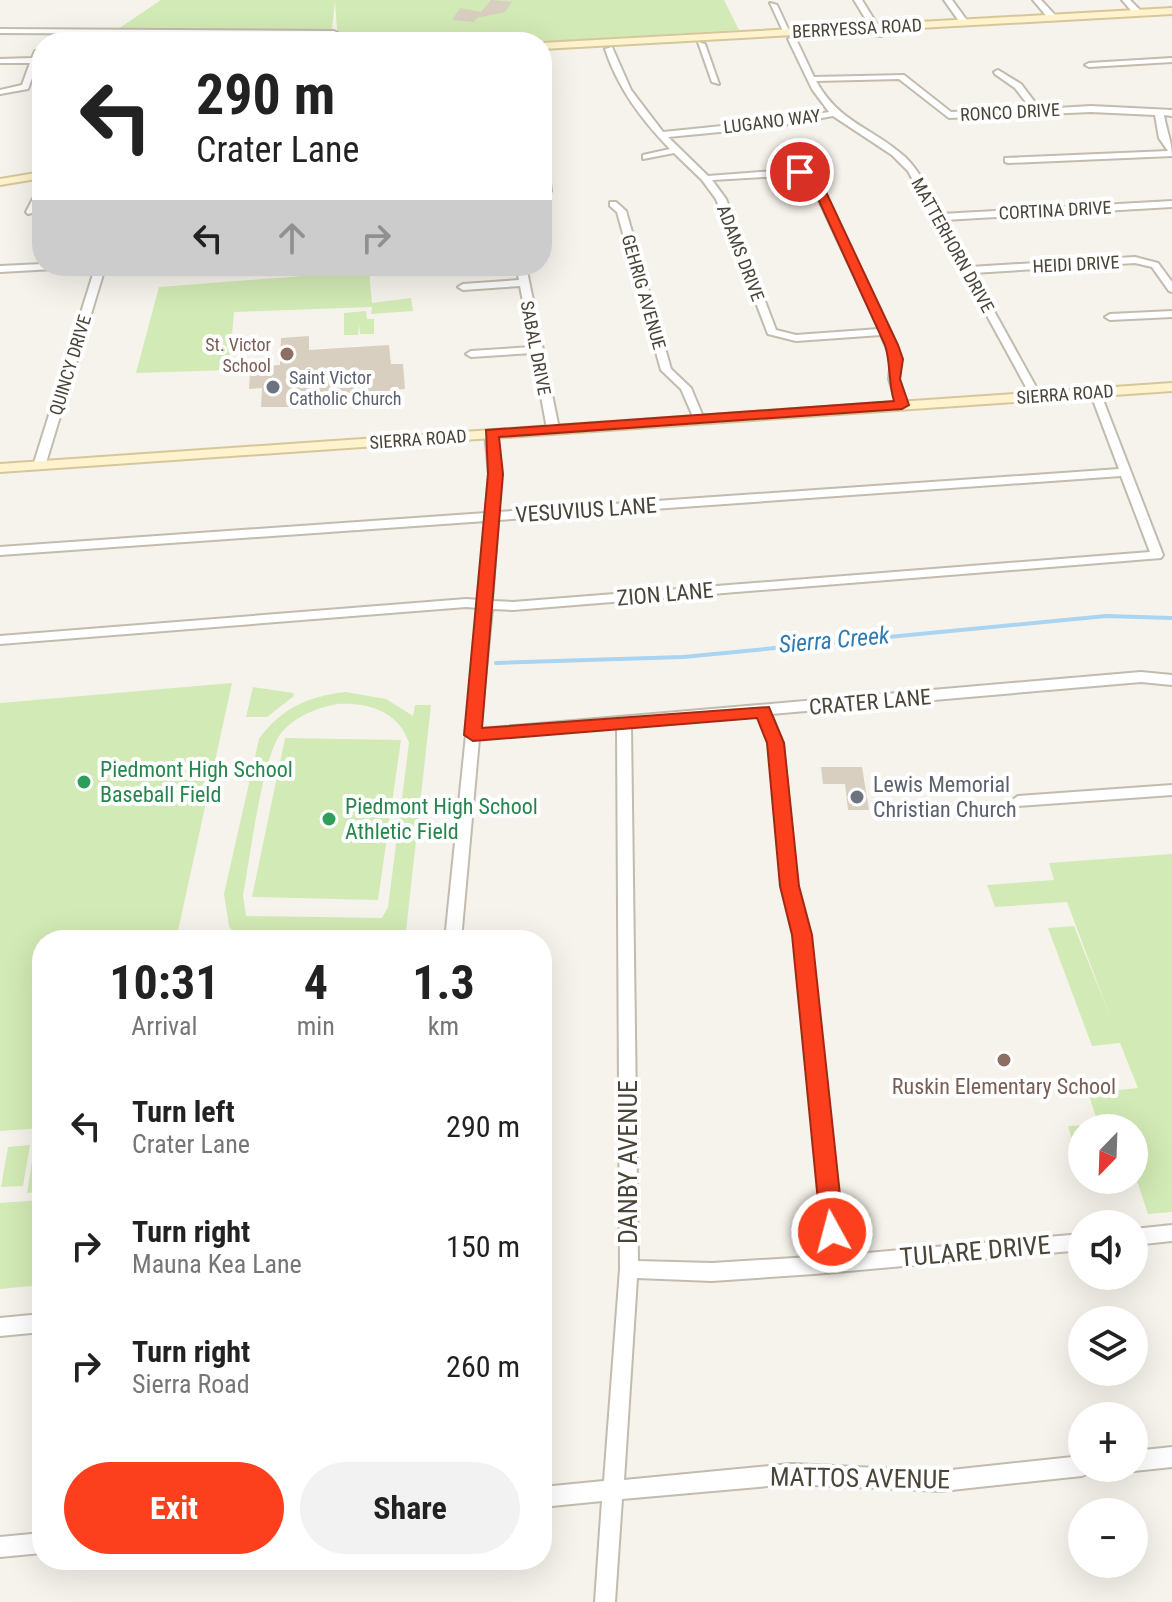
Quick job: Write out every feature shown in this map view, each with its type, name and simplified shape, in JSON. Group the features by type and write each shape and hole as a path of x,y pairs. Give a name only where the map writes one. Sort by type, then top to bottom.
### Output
{"main road":[{"name":"BERRYESSA ROAD","path":"876,31 964,22 1172,11"},
{"name":"BERRYESSA ROAD","path":"607,45 684,37 1172,19"},
{"name":"BERRYESSA ROAD","path":"552,46 701,44 790,35"},
{"path":"552,52 607,45"},
{"path":"0,182 32,177"},
{"path":"0,189 32,184"},
{"name":"SIERRA ROAD","path":"0,468 1172,387"}],"street":[{"path":"858,0 876,31"},
{"path":"948,0 964,22"},
{"path":"1037,0 1052,17"},
{"path":"1126,0 1138,13"},
{"name":"MATTERHORN DRIVE","path":"773,5 814,79 814,88 835,113 900,156 939,217 1036,396"},
{"path":"0,31 167,32"},
{"path":"701,44 716,82"},
{"name":"ADAMS DRIVE","path":"607,45 621,86 675,150 709,178 721,199 772,332 796,338 885,332"},
{"path":"0,61 32,59"},
{"path":"1089,65 1172,60"},
{"path":"0,92 25,87 32,72"},
{"path":"998,72 1018,86 1037,111"},
{"name":"RONCO DRIVE","path":"814,79 901,77 949,115 1037,111 1172,113"},
{"path":"1159,112 1163,138 1172,151"},
{"name":"LUGANO WAY","path":"661,135 771,124 835,113"},
{"path":"646,157 675,150"},
{"path":"1008,160 1172,151"},
{"path":"709,178 800,172 813,177 896,359 894,379 902,405"},
{"name":"GEHRIG AVENUE","path":"613,204 621,211 666,370 686,388 699,419"},
{"name":"CORTINA DRIVE","path":"939,217 1172,204"},
{"name":"HEIDI DRIVE","path":"968,270 1135,260 1155,265 1172,289"},
{"path":"0,269 32,267"},
{"name":"QUINCY DRIVE","path":"39,466 97,276"},
{"name":"SABAL DRIVE","path":"522,276 553,429"},
{"path":"463,287 523,283"},
{"path":"1110,317 1172,314"},
{"path":"471,354 536,350"},
{"name":"ZION LANE","path":"0,640 466,603 513,606 1157,555 1095,392"},
{"path":"454,930 486,604 495,474 491,433"},
{"name":"VESUVIUS LANE","path":"0,551 1125,472"},
{"name":"CRATER LANE","path":"473,735 1141,677 1171,681"},
{"path":"763,711 776,743 790,886 802,935 836,1264"},
{"name":"DANBY AVENUE","path":"605,1602 629,1269 624,721"},
{"path":"1018,801 1172,790"},
{"path":"1148,1236 1172,1233"},
{"name":"TULARE DRIVE","path":"629,1269 712,1272 1068,1243"},
{"path":"0,1327 32,1324"},
{"path":"1148,1460 1172,1457"},
{"name":"MATTOS AVENUE","path":"552,1496 791,1474 942,1481 1068,1468"},
{"path":"0,1547 32,1544"}],"green space":[{"path":"161,0 724,0 739,30 552,41 552,32 337,32 335,1 332,29 118,29"},
{"path":"303,276 369,276 372,303 411,298 413,311 371,314 372,307 234,312 229,370 136,373 159,287"},
{"path":"366,311 367,319 374,319 374,334 360,334 359,324 358,335 344,335 344,313"},
{"path":"232,683 178,930 32,930 32,1129 0,1131 0,703"},
{"path":"253,687 293,693 294,696 267,717 246,717"},
{"path":"346,692 386,699 413,716 415,705 431,705 406,930 232,930 229,926 224,894 259,739 277,719 308,700","holes":["337,704 360,705 390,716 398,723 409,743 388,907 382,918 246,916 243,895 253,834 268,762 275,744 282,732 300,717"]},
{"name":"Piedmont High School Athletic Field","path":"285,738 401,740 378,900 252,897"},
{"path":"1172,854 1172,1212 1148,1214 1141,1194 1148,1194 1148,1114 1095,1114 1088,1093 1138,1088 1120,1043 1092,1046 1048,928 1074,926 1111,1019 1067,902 995,907 987,885 1054,880 1049,863"},
{"path":"30,1145 23,1186 1,1187 8,1147"},
{"path":"32,1161 32,1193 27,1193"},
{"path":"32,1201 32,1286 0,1289 0,1203"}],"building":[{"path":"491,0 512,2 505,12 477,18 474,22 452,20 460,8 481,12"},
{"path":"309,336 309,350 389,345 391,364 403,364 405,389 394,390 395,394 297,401 297,405 290,407 261,407 262,388 249,389 250,372 262,371 262,366 280,365 281,338"},
{"name":"Lewis Memorial Christian Church","path":"821,767 862,767 869,810 848,810 845,784 823,784"}],"waterway":[{"name":"Sierra Creek","path":"496,663 683,657 1106,616 1172,618"}],"place":[{"name":"St. Victor School","path":"287,354"},
{"name":"Saint Victor Catholic Church","path":"273,387"},
{"name":"Piedmont High School Baseball Field","path":"84,782"},
{"name":"Lewis Memorial Christian Church","path":"857,797"},
{"name":"Piedmont High School Athletic Field","path":"329,819"},
{"name":"Ruskin Elementary School","path":"1004,1060"}],"route":[{"path":"800,172 813,177 891,345 896,359 894,379 902,405 491,433 495,474 473,735 763,711 776,743 790,886 802,935 832,1232"}]}
